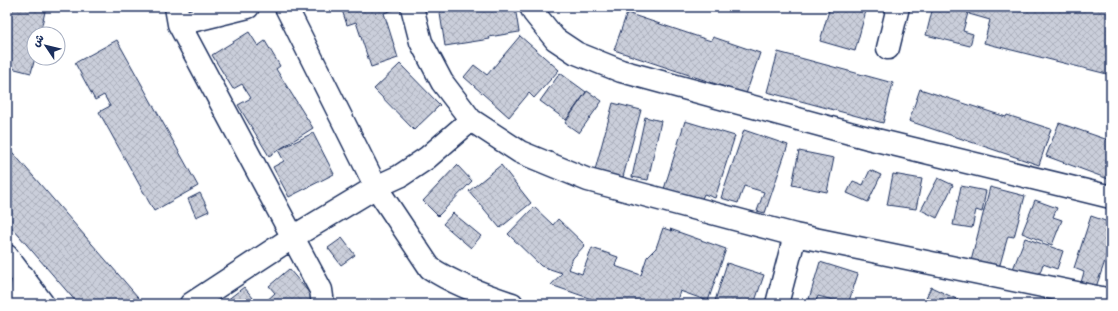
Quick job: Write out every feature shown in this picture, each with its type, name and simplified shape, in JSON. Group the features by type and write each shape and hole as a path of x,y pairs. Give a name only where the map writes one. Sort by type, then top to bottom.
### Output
{"street":[{"path":"248,7 177,16 321,290 323,304"},
{"path":"286,7 376,187 430,268 453,281 512,304"},
{"path":"412,7 421,42 442,82 471,120 520,152 588,180 795,235 1111,300"},
{"path":"531,7 555,39 576,53 621,71 868,138 1111,197"},
{"path":"888,48 898,7"},
{"path":"192,304 293,237 376,187 400,176 427,158 471,120"},
{"path":"777,304 795,235"},
{"path":"7,256 43,304"},
{"path":"20,304 23,276"}],"building":[{"path":"7,7 46,7 42,26 26,26 26,66 33,66 31,73 7,67"},
{"path":"341,7 402,7 384,13 398,58 371,67 356,22 347,25"},
{"path":"439,7 515,7 519,32 489,37 490,39 445,46"},
{"path":"830,7 867,7 855,51 820,41"},
{"path":"933,7 963,7 969,9 963,31 973,34 970,46 926,35"},
{"path":"971,7 1111,7 1111,75 984,43 990,20 969,14"},
{"path":"627,13 711,41 713,37 760,53 746,94 614,50"},
{"path":"249,32 258,46 265,41 280,66 276,69 313,128 269,156 238,105 251,98 242,84 233,89 212,55"},
{"path":"520,36 559,70 534,98 529,93 509,117 464,77 474,65 487,75"},
{"path":"117,40 198,186 154,211 99,112 110,106 104,95 95,100 75,63"},
{"path":"778,52 893,83 883,123 767,92"},
{"path":"400,64 440,105 414,130 374,89"},
{"path":"560,73 586,92 566,120 540,101"},
{"path":"920,89 1006,117 1007,115 1051,129 1039,165 909,121"},
{"path":"587,91 602,101 579,133 565,123"},
{"path":"613,103 641,110 623,177 595,170"},
{"path":"645,117 661,121 648,180 632,177"},
{"path":"685,121 735,136 715,198 704,194 701,201 664,189"},
{"path":"1059,123 1111,141 1111,180 1046,156"},
{"path":"744,130 788,145 765,213 757,211 764,192 744,186 738,203 721,198"},
{"path":"313,133 334,174 289,197 273,167 284,161 278,150"},
{"path":"7,146 144,304 78,304 7,222"},
{"path":"799,151 834,158 827,192 792,185"},
{"path":"457,165 472,181 438,216 423,201"},
{"path":"501,165 531,203 500,228 469,191"},
{"path":"870,170 881,175 868,202 847,193 853,181 863,185"},
{"path":"893,174 922,179 916,209 887,205"},
{"path":"938,178 953,185 937,218 921,210"},
{"path":"961,186 986,191 982,212 976,210 972,228 953,225"},
{"path":"990,187 1025,196 1014,237 1008,236 999,268 971,261"},
{"path":"200,193 209,211 196,217 188,199"},
{"path":"1035,200 1057,208 1053,217 1062,220 1052,245 1022,233"},
{"path":"534,207 553,225 558,219 585,245 573,258 568,269 582,274 592,248 618,257 615,266 641,275 647,257 656,248 663,228 672,231 670,229 726,249 708,301 680,291 676,304 606,304 551,285 562,273 541,266 508,234"},
{"path":"453,213 481,236 471,248 443,224"},
{"path":"1091,216 1111,223 1111,244 1095,290 1080,286 1084,272 1074,268"},
{"path":"342,238 355,255 341,265 328,248"},
{"path":"1025,238 1063,251 1057,269 1043,264 1038,278 1013,269"},
{"path":"820,262 858,274 848,304 818,296 816,301 809,299"},
{"path":"727,263 764,275 754,304 746,304 736,301 734,304 714,304"},
{"path":"289,269 319,304 263,304 275,293 269,286"},
{"path":"244,287 258,304 222,304"},
{"path":"931,287 967,304 923,304"}]}
